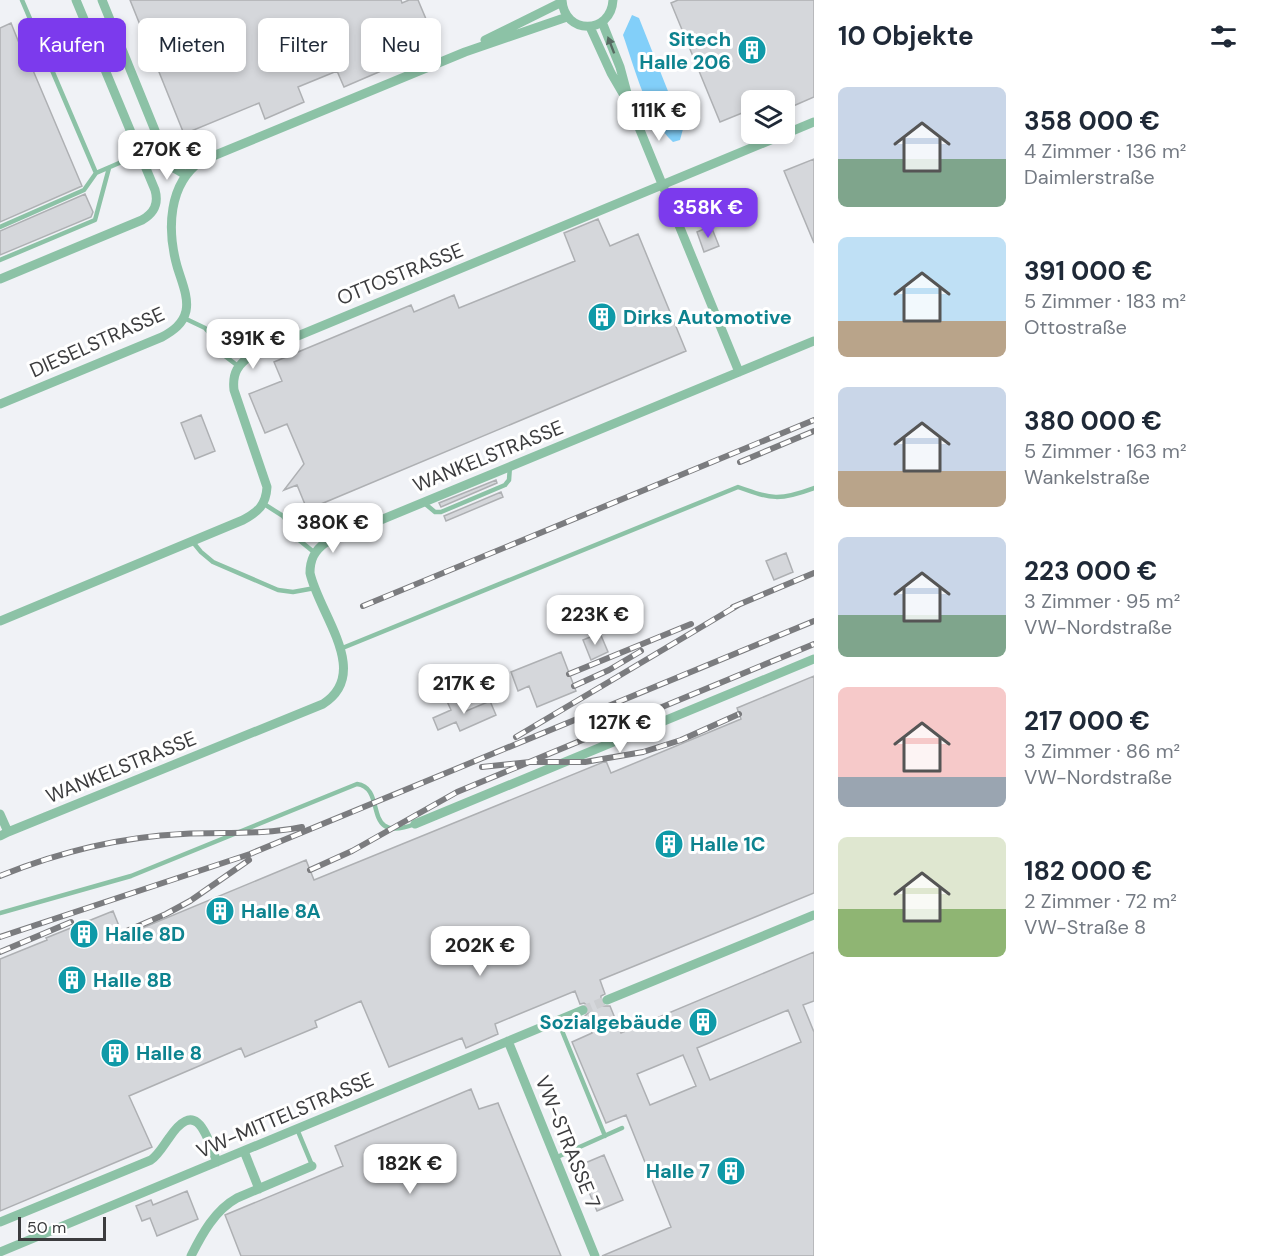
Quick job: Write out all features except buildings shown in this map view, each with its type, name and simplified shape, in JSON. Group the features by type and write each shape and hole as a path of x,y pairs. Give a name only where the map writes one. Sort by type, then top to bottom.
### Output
{"street":[{"path":"0,279 142,220 151,214 156,205 155,190 76,0"},
{"path":"102,0 169,165 186,175"},
{"path":"562,1 567,17 578,25 590,27 602,22 611,12 614,0"},
{"name":"DIESELSTRASSE","path":"465,52 562,1"},
{"name":"DIESELSTRASSE","path":"0,404 162,337 172,332 184,318 187,298 175,258 171,226 173,207 179,186 201,160 465,52 567,17"},
{"path":"602,22 620,67 631,108 739,372"},
{"path":"590,27 611,73 631,108"},
{"name":"OTTOSTRASSE","path":"238,366 252,355 814,122"},
{"name":"WANKELSTRASSE","path":"4,834 333,698 343,683 344,664 315,588 310,566 315,553 332,540 814,341"},
{"path":"0,621 243,520 254,514 264,504 267,496 265,478 234,390 234,373 238,366"},
{"path":"415,824 814,659"},
{"path":"0,814 4,834"},
{"path":"607,1000 814,915"},
{"name":"VW-MITTELSTRASSE","path":"0,1252 583,1010"},
{"name":"VW-STRASSE 7","path":"508,1041 595,1256"},
{"path":"0,1222 151,1160 177,1127 186,1121 193,1120 200,1123 217,1162"},
{"path":"244,1151 260,1189"},
{"path":"191,1256 225,1205 312,1167"}],"lane":[{"path":"22,0 96,173"},
{"path":"0,227 84,190 96,173 140,154"},
{"path":"0,260 95,220 109,168"},
{"path":"184,318 205,328 213,337 220,353 238,366"},
{"path":"423,502 435,512 452,507 505,485 509,480 510,466"},
{"path":"340,649 738,488 767,498 791,497 814,488"},
{"path":"264,504 283,516 299,540 315,553"},
{"path":"192,541 213,562 278,590 293,592 315,588"},
{"path":"0,913 131,876 357,784 369,790 380,820 386,827 394,830 415,824"},
{"path":"558,1021 605,1136"},
{"path":"555,1158 622,1128"},
{"path":"297,1129 312,1167"}],"water":[{"path":"632,15 639,18 683,129 680,140 673,142 664,132 643,92 623,35"}],"tunnel":[{"path":"583,1010 607,1000"}],"railway":[{"path":"363,606 814,420"},
{"path":"740,462 814,431"},
{"path":"733,607 814,573"},
{"path":"516,737 740,604"},
{"path":"0,937 250,854 814,621"},
{"path":"569,674 691,624"},
{"path":"310,870 352,851 457,792 814,644"},
{"path":"574,686 609,670 641,651"},
{"path":"482,767 530,762 585,762 643,752 681,740 739,714"},
{"path":"0,876 67,853 136,838 183,834 243,833 302,827"},
{"path":"122,933 190,901 249,860"},
{"path":"0,952 71,922"}],"place":[{"name":"Sitech Halle 206","path":"752,50"},
{"name":"Dirks Automotive","path":"602,317"},
{"name":"Halle 1C","path":"669,844"},
{"name":"Halle 8A","path":"220,911"},
{"name":"Halle 8D","path":"84,934"},
{"name":"Halle 8B","path":"72,980"},
{"name":"Sozialgebäude","path":"703,1022"},
{"name":"Halle 8","path":"115,1053"},
{"name":"Halle 7","path":"731,1171"}]}
